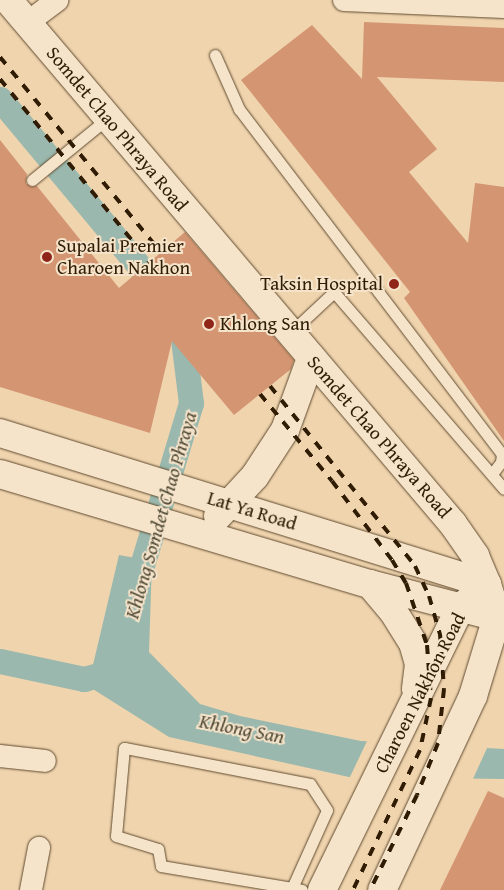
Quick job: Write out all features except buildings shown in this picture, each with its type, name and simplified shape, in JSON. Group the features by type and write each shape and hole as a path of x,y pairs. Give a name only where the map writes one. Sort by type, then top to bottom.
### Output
{"main road":[{"name":"Somdet Chao Phraya Road","path":"8,0 453,524 495,587"},
{"path":"201,534 255,476 285,430 311,358"},
{"name":"Lat Ya Road","path":"0,433 495,587"},
{"name":"Lat Ya Road","path":"0,474 370,584 501,618"},
{"path":"370,584 404,625 417,652 418,677 410,709"},
{"name":"Charoen Nakhon Road","path":"322,890 460,608 495,587 501,618 470,705 382,890"},
{"path":"470,705 504,668"}],"street":[{"path":"28,23 57,0"},
{"path":"344,0 504,6"},
{"path":"0,756 45,762"},
{"path":"31,890 38,848"}],"lane":[{"path":"215,55 239,109 502,454 501,462 492,474"},
{"path":"32,180 108,118"},
{"path":"290,334 334,292 504,489"},
{"path":"124,748 310,784 327,810 297,889 161,866 158,849 116,836 124,748"}],"water":[{"path":"119,555 152,561 149,652 200,704 240,716 361,741 504,749 504,779 349,777 169,737 88,686"}],"pier":[{"path":"368,739 488,746 472,781 349,779"}],"waterway":[{"name":"Khlong Somdet Chao Phraya","path":"0,99 180,315 191,403 134,592"},
{"name":"Khlong San","path":"0,661 84,679 122,668"}],"railway":[{"path":"0,57 161,252"},
{"path":"0,79 150,262"},
{"path":"270,386 415,566 429,596 440,634 444,689 438,743 417,795 370,890"},
{"path":"260,394 332,481 392,560 406,583 427,645 431,698 420,750 353,890"}],"place":[{"name":"Supalai Premier Charoen Nakhon","path":"47,257"},
{"name":"Taksin Hospital","path":"394,284"},
{"name":"Khlong San","path":"209,324"}]}
